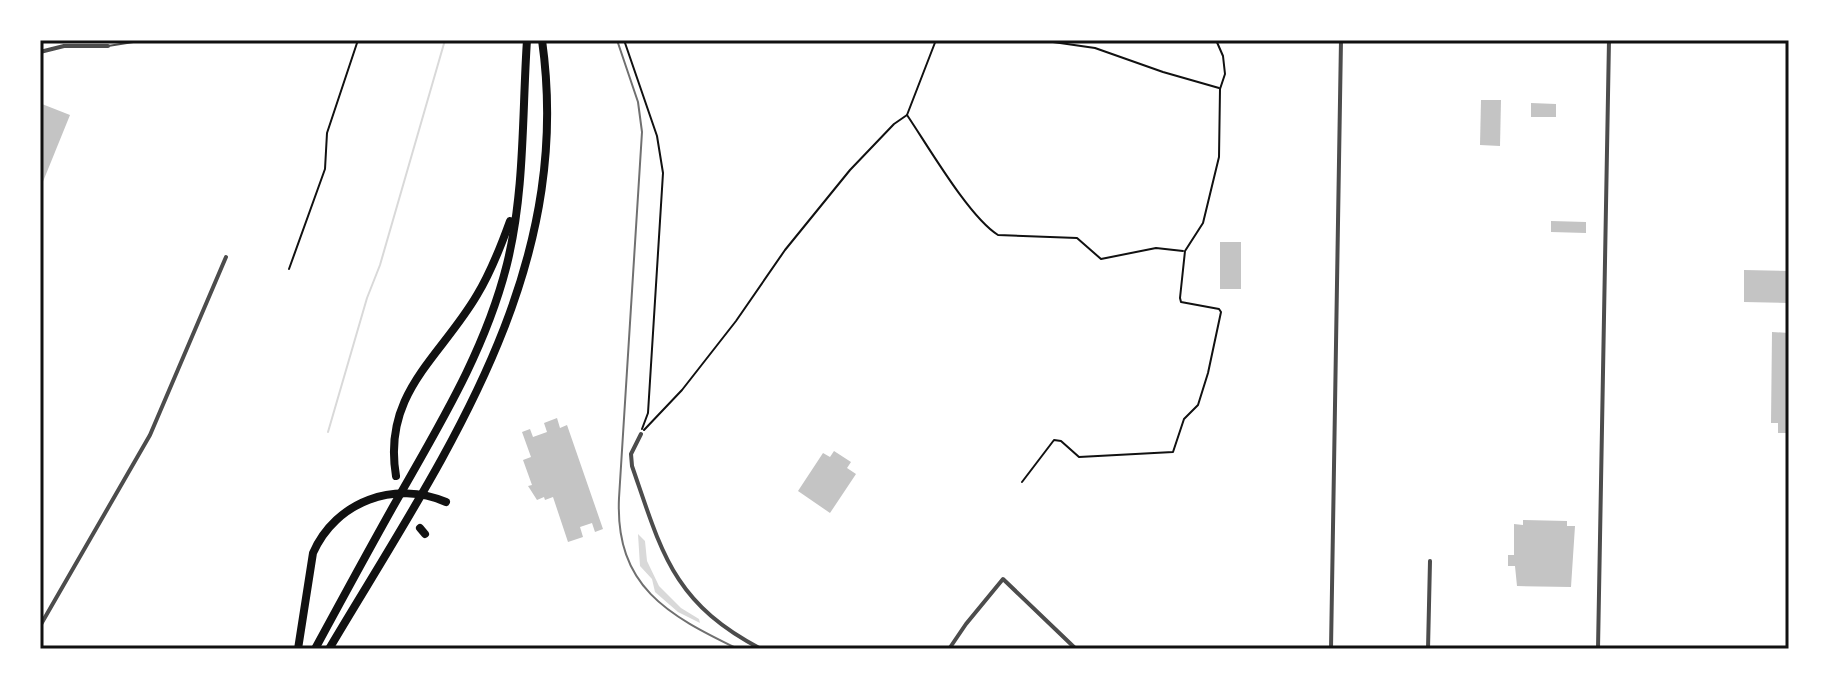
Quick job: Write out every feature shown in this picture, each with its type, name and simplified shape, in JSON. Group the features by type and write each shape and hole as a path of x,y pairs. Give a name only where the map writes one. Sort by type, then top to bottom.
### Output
{"highway":[{"path":"315,649 456,398 483,338 507,264 520,184 527,40"},
{"path":"329,649 458,430 493,360 517,296 534,237 547,145 547,94 542,40"},
{"path":"396,476 393,443 403,402 419,374 477,295 497,256 516,205"},
{"path":"298,649 313,553 319,540 335,521 360,503 385,494 412,493 446,502"}],"street":[{"path":"1331,649 1341,40"},
{"path":"1598,649 1609,40"},
{"path":"40,52 64,43 108,46"},
{"path":"40,626 150,435 226,257"},
{"path":"641,434 631,454 632,466 668,564 703,609 737,636 761,649"},
{"path":"1428,649 1430,561"},
{"path":"949,649 1003,579 1076,649"}],"lane":[{"path":"108,46 146,40"}],"path":[{"path":"289,269 325,169 327,133 358,40"},
{"path":"624,40 657,136 663,173 648,413 641,434"},
{"path":"641,434 682,390 727,333 785,250 850,170 894,124 907,115 936,40"},
{"path":"1039,40 1095,48 1220,89"},
{"path":"1022,482 1054,440 1061,441 1079,457 1173,452 1184,419 1198,405 1221,312 1219,309 1181,302 1185,251 1203,223 1213,193 1219,157 1220,89 1225,74 1223,56 1216,40"},
{"path":"907,115 988,229 998,235 1077,238 1101,259 1156,248 1185,251"}],"shaded area":[{"path":"638,534 645,541 647,561 659,586 700,623 678,612 655,592 652,579 640,566"}],"building":[{"path":"1481,100 1501,100 1500,146 1480,145"},
{"path":"1531,103 1556,104 1556,117 1531,117"},
{"path":"42,104 70,115 40,189 40,110"},
{"path":"1551,221 1586,222 1586,233 1551,232"},
{"path":"1220,242 1241,242 1241,289 1220,289"},
{"path":"1744,270 1789,271 1789,303 1744,302"},
{"path":"1772,332 1789,333 1789,433 1778,433 1778,423 1771,423"},
{"path":"557,418 560,428 567,425 603,529 595,532 592,523 580,527 583,537 568,542 553,497 537,500 528,486 532,485 523,460 531,457 522,432 530,429 533,437 547,432 544,423"},
{"path":"834,451 851,462 847,468 856,474 830,513 798,491 823,453 830,457"},
{"path":"1523,520 1567,521 1567,526 1575,526 1571,587 1517,586 1515,566 1508,566 1508,555 1514,555 1514,524 1523,525"}],"waterway":[{"path":"328,432 445,40"}],"tram line":[{"path":"617,40 638,102 642,132 619,498 620,529 636,576 651,594 689,624 738,649"}]}
